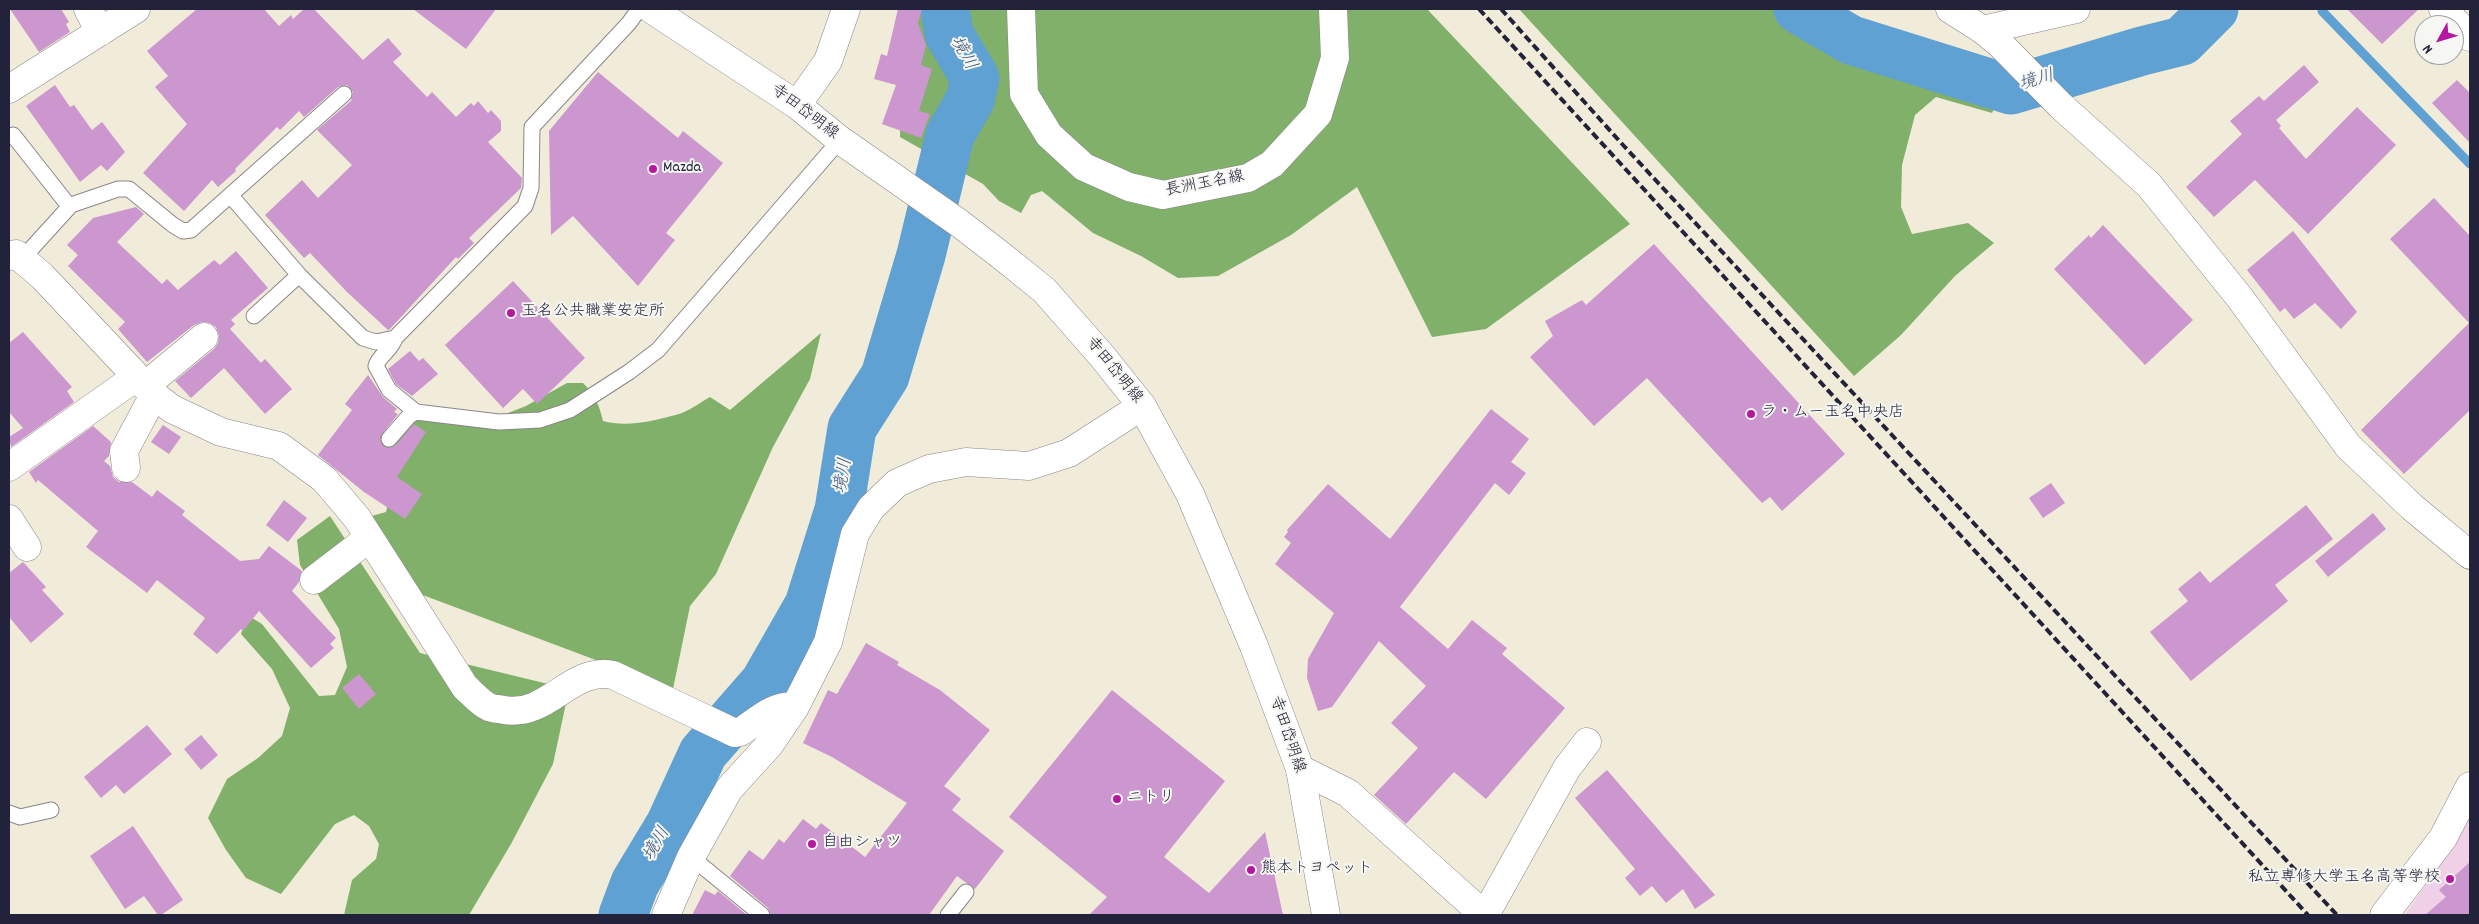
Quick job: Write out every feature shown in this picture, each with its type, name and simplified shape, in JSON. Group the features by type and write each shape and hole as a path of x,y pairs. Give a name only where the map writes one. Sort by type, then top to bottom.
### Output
{"street":[{"path":"9,89 94,21 136,9"},
{"name":"寺田岱明線","path":"652,9 797,105 840,140 958,223 1044,290 1102,356 1142,406 1190,494 1254,646 1300,769 1326,915"},
{"path":"797,105 828,60 846,9"},
{"name":"長洲玉名線","path":"1021,9 1024,94 1049,135 1084,167 1129,187 1164,195 1248,178 1272,164 1318,114 1336,58 1333,9"},
{"path":"1950,9 1999,26 2076,9"},
{"path":"2443,9 2470,37"},
{"path":"1999,26 2061,106 2149,186 2240,298 2348,446 2412,507 2470,555"},
{"path":"16,259 42,276 145,386 172,409 221,432 279,446 324,480 357,518 465,687 489,707 517,712 548,701 579,678 600,672 613,675 735,733 740,732 777,708 786,705 795,707"},
{"path":"9,467 145,386 204,337"},
{"path":"126,468 124,451 145,386"},
{"path":"666,915 691,857 729,789 770,744 795,707 828,642 855,534 871,508 897,483 929,470 966,462 1029,466 1069,453 1142,406"},
{"path":"9,519 26,547"},
{"path":"314,580 369,538"},
{"path":"1300,769 1348,793 1484,915 1568,768 1587,742"},
{"path":"2384,915 2442,838 2470,786"}],"lane":[{"path":"639,9 629,23 532,127 531,188 525,206 395,338 393,346 378,360 376,366 390,390 416,412 499,422 540,420 570,410 622,377 658,350 840,140"},
{"path":"16,259 30,249 69,206 118,189 129,189 183,231 191,230 344,94"},
{"path":"10,133 69,206"},
{"path":"231,196 299,275 363,338 376,342 395,338"},
{"path":"254,316 299,275"},
{"path":"389,439 409,416 416,412"},
{"path":"9,813 20,817 51,810"},
{"path":"691,857 762,915"},
{"path":"948,915 966,892"}],"shaded area":[{"name":"私立専修大学玉名高等学校","path":"2470,812 2470,915 2405,915 2454,844"}],"green space":[{"path":"903,9 1427,9 1630,224 1486,329 1432,337 1357,187 1291,235 1218,276 1178,278 1141,256 1093,233 1042,191 1031,195 1021,213 999,201 983,184 900,137"},
{"path":"1519,9 1798,9 1851,40 2011,90 1997,103 1992,113 1936,97 1915,115 1902,165 1901,207 1912,234 1968,223 1994,243 1955,276 1901,335 1854,376"},
{"path":"821,333 810,379 773,447 716,574 690,606 673,689 420,594 368,517 386,512 389,499 370,426 386,433 418,417 484,419 526,406 567,383 583,383 596,400 603,421 612,423 643,422 673,416 710,397 730,410"},
{"path":"330,516 420,653 569,689 553,764 511,844 469,915 344,915 352,880 376,859 379,844 369,826 354,815 335,824 281,894 246,878 226,850 208,818 227,779 258,758 282,736 290,708 272,669 241,634 247,615 262,624 319,696 335,695 347,667 339,629 300,565 297,540"}],"building":[{"path":"10,9 61,9 69,22 66,24 70,32 39,52"},
{"path":"197,9 264,9 279,26 291,15 293,19 304,9 314,9 363,60 388,38 402,54 393,62 427,97 432,92 456,117 471,103 474,106 478,101 488,113 491,110 501,121 501,131 488,142 522,178 521,188 469,238 474,243 458,259 456,257 390,329 388,330 347,292 310,253 304,258 265,215 302,180 318,198 352,165 317,130 351,101 353,92 347,85 338,87 304,117 299,111 280,130 277,127 235,169 236,171 218,187 212,180 184,211 143,173 187,124 155,87 168,76 147,51"},
{"path":"413,9 496,9 466,49"},
{"path":"898,9 922,9 918,23 926,45 921,65 932,69 919,111 930,114 921,138 882,124 896,85 874,79 881,54 887,56"},
{"path":"2347,9 2419,9 2382,44"},
{"path":"2304,65 2319,82 2276,120 2281,126 2279,128 2306,159 2357,107 2396,145 2308,234 2255,180 2214,217 2186,187 2242,134 2230,121 2259,96 2264,101"},
{"path":"598,72 678,138 683,131 723,163 666,233 675,240 638,286 573,216 551,235 549,131"},
{"path":"2457,80 2470,93 2470,143 2432,103"},
{"path":"55,85 70,107 74,105 92,130 102,122 125,152 107,171 101,165 80,182 26,106"},
{"path":"2434,198 2470,236 2470,410 2404,474 2361,430 2469,323 2390,239"},
{"path":"136,207 144,214 117,242 162,284 167,279 178,290 214,260 220,265 236,251 268,288 231,320 235,324 230,329 261,363 265,359 292,389 265,414 224,368 191,398 175,381 214,349 218,343 219,335 216,327 210,323 202,322 194,325 147,362 118,329 125,322 68,266 78,255 67,245 93,218"},
{"path":"2103,225 2193,320 2145,365 2054,269 2089,235 2091,238"},
{"path":"2293,231 2357,312 2341,329 2315,303 2294,319 2285,308 2280,312 2247,270"},
{"path":"1654,244 1845,454 1782,511 1770,497 1762,503 1647,378 1594,426 1530,357 1553,336 1545,321 1582,300 1586,305"},
{"name":"玉名公共職業安定所","path":"513,281 585,358 537,404 523,389 503,408 445,345"},
{"path":"23,332 72,387 67,391 74,402 11,447 9,437 23,428 9,412 9,343"},
{"path":"410,351 419,361 423,358 438,374 412,396 396,384 388,369"},
{"path":"368,375 383,397 397,409 394,412 398,414 380,437 383,446 388,448 396,445 414,424 426,432 397,477 422,494 405,519 364,492 318,455 352,410 345,404"},
{"path":"1491,409 1529,439 1511,462 1526,473 1509,495 1495,483 1400,607 1448,649 1472,620 1507,648 1502,654 1565,708 1486,799 1454,772 1406,824 1374,795 1418,748 1391,723 1426,686 1379,641 1332,707 1318,711 1307,678 1308,659 1334,613 1275,564 1291,543 1284,537 1288,532 1287,530 1328,484 1390,539"},
{"path":"163,425 181,437 169,454 151,442"},
{"path":"93,426 111,442 109,456 104,461 110,466 113,477 119,482 132,482 152,497 157,490 185,511 182,515 240,561 259,559 269,546 302,571 299,582 292,591 336,638 330,644 334,648 311,668 259,611 243,631 241,629 217,654 193,634 205,618 157,580 147,593 86,547 98,531 38,480 36,483 29,472"},
{"path":"2051,483 2065,503 2043,518 2029,498"},
{"path":"284,500 307,518 288,542 266,525"},
{"path":"2306,505 2333,539 2275,585 2288,601 2191,681 2150,632 2188,601 2178,589 2200,571 2210,583"},
{"path":"2373,513 2386,529 2328,577 2315,561"},
{"path":"23,562 46,587 42,590 64,614 31,643 9,617 9,573"},
{"path":"866,643 899,662 897,665 940,690 990,730 944,786 961,799 952,810 1004,851 975,889 957,876 929,915 771,915 768,908 730,876 749,850 763,860 779,839 784,843 803,819 816,829 821,823 865,857 907,803 832,757 803,743 828,690 837,694"},
{"path":"359,674 376,694 359,709 342,688"},
{"name":"ニトリ","path":"1112,690 1225,781 1164,857 1209,893 1265,832 1283,915 1089,915 1107,897 1009,817"},
{"path":"147,725 172,754 124,794 116,785 101,798 84,777"},
{"path":"201,735 218,755 201,770 184,749"},
{"path":"1607,770 1715,895 1695,909 1683,889 1666,903 1652,886 1640,896 1625,878 1635,869 1575,798"},
{"path":"133,826 183,900 161,915 158,915 144,896 125,909 90,856"},
{"path":"2470,862 2470,915 2425,915 2446,897 2439,890"},
{"path":"705,890 715,895 718,891 747,915 692,915"}],"waterway":[{"name":"境川","path":"623,915 635,883 670,825 703,753 765,682 809,605 839,510 852,428 885,376 921,255 950,135 970,100 975,78 949,34 945,9"},
{"name":"境川","path":"1798,9 1851,40 2011,90 2182,41 2214,9"},
{"path":"2322,11 2470,164"}],"railway":[{"path":"1479,9 2308,915"},
{"path":"1501,9 1623,145 2337,915"}],"place":[{"name":"Mazda","path":"653,169"},
{"name":"玉名公共職業安定所","path":"511,313"},
{"name":"ラ・ムー玉名中央店","path":"1751,414"},
{"name":"ニトリ","path":"1117,799"},
{"name":"自由シャツ","path":"812,844"},
{"name":"熊本トヨペット","path":"1251,870"},
{"name":"私立専修大学玉名高等学校","path":"2450,879"}]}
